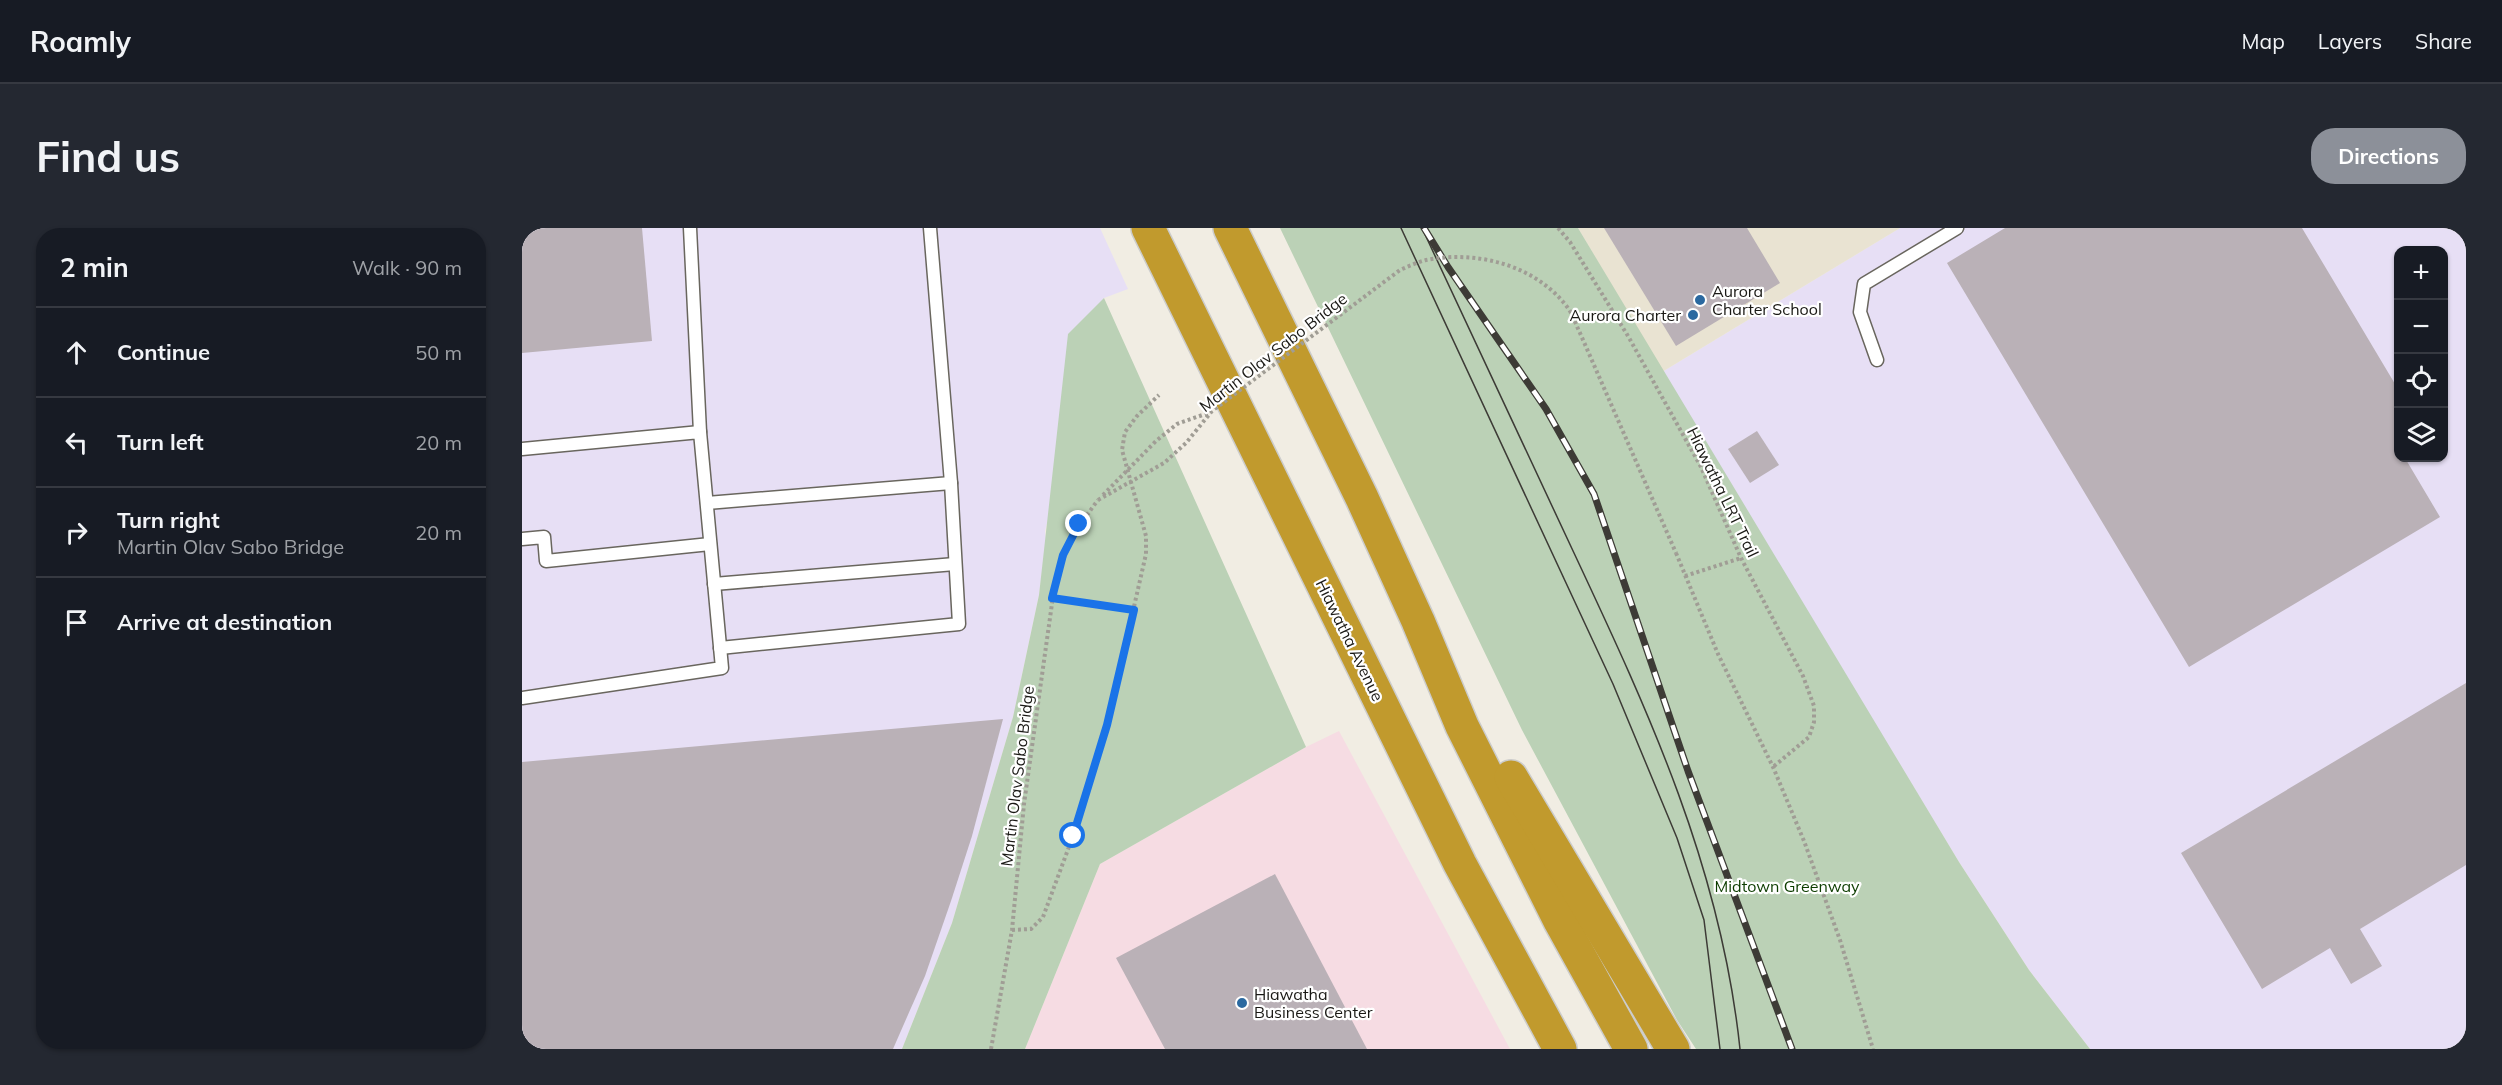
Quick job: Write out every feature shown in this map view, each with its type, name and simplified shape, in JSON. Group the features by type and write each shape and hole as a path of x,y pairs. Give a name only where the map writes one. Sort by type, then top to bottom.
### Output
{"highway":[{"name":"Hiawatha Avenue","path":"1148,228 1460,864 1560,1049"},
{"path":"1230,228 1362,498 1418,621 1462,726 1560,921 1631,1049"},
{"path":"1418,621 1673,1049"}],"lane":[{"path":"522,698 722,668 700,432 690,228"},
{"path":"720,648 959,624 951,483 930,228"},
{"path":"1877,360 1860,312 1864,284 1957,228"},
{"path":"522,449 700,432"},
{"path":"707,503 951,483"},
{"path":"522,539 544,537 546,561 710,544"},
{"path":"714,584 955,564"}],"path":[{"name":"Hiawatha LRT Trail","path":"1558,228 1570,242 1645,366 1701,467 1741,558 1803,676 1814,706 1815,722 1809,737 1773,767"},
{"name":"Martin Olav Sabo Bridge","path":"991,1049 1012,930 1026,792 1052,598 1063,555 1079,524 1098,500 1164,463 1186,442 1212,411 1400,270 1426,260 1462,257 1486,259 1509,265 1542,284 1568,308 1685,576"},
{"path":"1012,930 1031,929 1043,917 1073,836 1107,725 1146,554 1146,536 1122,450 1125,432 1137,416 1159,395"},
{"path":"1098,500 1156,441 1177,424 1212,411"},
{"path":"1741,558 1685,576 1718,654 1773,767 1804,840 1840,940 1873,1049"},
{"path":"1052,598 1134,610"}],"shaded area":[{"path":"522,228 1100,228 1128,289 1104,298 1045,531 1046,540 1039,595 1013,717 952,923 902,1049 522,1049"},
{"name":"Aurora Charter School","path":"1578,228 1900,228 1662,372"},
{"path":"1900,228 2466,228 2466,1049 2090,1049 2029,970 1959,862 1662,372"},
{"path":"1339,731 1510,1049 1025,1049 1100,864 1306,747"}],"green space":[{"name":"Midtown Greenway","path":"1280,228 1578,228 1959,862 2029,970 2090,1049 1696,1049 1677,1020 1522,730"},
{"path":"1104,298 1306,747 1100,864 1025,1049 902,1049 952,923 1013,717 1039,595 1068,334"}],"building":[{"path":"522,228 642,228 652,341 522,353"},
{"name":"Aurora Charter","path":"1604,228 1747,228 1780,283 1676,346"},
{"path":"2005,228 2302,228 2394,382 2394,462 2407,462 2440,517 2189,667 1947,263"},
{"path":"1757,431 1779,465 1750,483 1728,449"},
{"path":"2466,683 2466,865 2360,929 2382,966 2351,984 2330,948 2262,989 2181,853"},
{"path":"1003,719 972,836 951,901 925,976 893,1049 522,1049 522,762"},
{"name":"Hiawatha Business Center","path":"1275,874 1367,1049 1165,1049 1116,958"}],"tram line":[{"path":"1401,228 1613,684 1677,838 1704,920 1720,1049"},
{"path":"1422,228 1602,613 1655,733 1699,855 1717,918 1731,982 1740,1049"}],"railway":[{"path":"1424,228 1448,267 1546,409 1594,494 1688,771 1792,1049"}],"place":[{"name":"Aurora Charter School","path":"1700,300"},
{"name":"Aurora Charter","path":"1693,315"},
{"name":"Hiawatha Business Center","path":"1242,1003"}],"route":[{"path":"1073,836 1107,725 1134,610 1052,598 1063,555 1079,524"}]}
